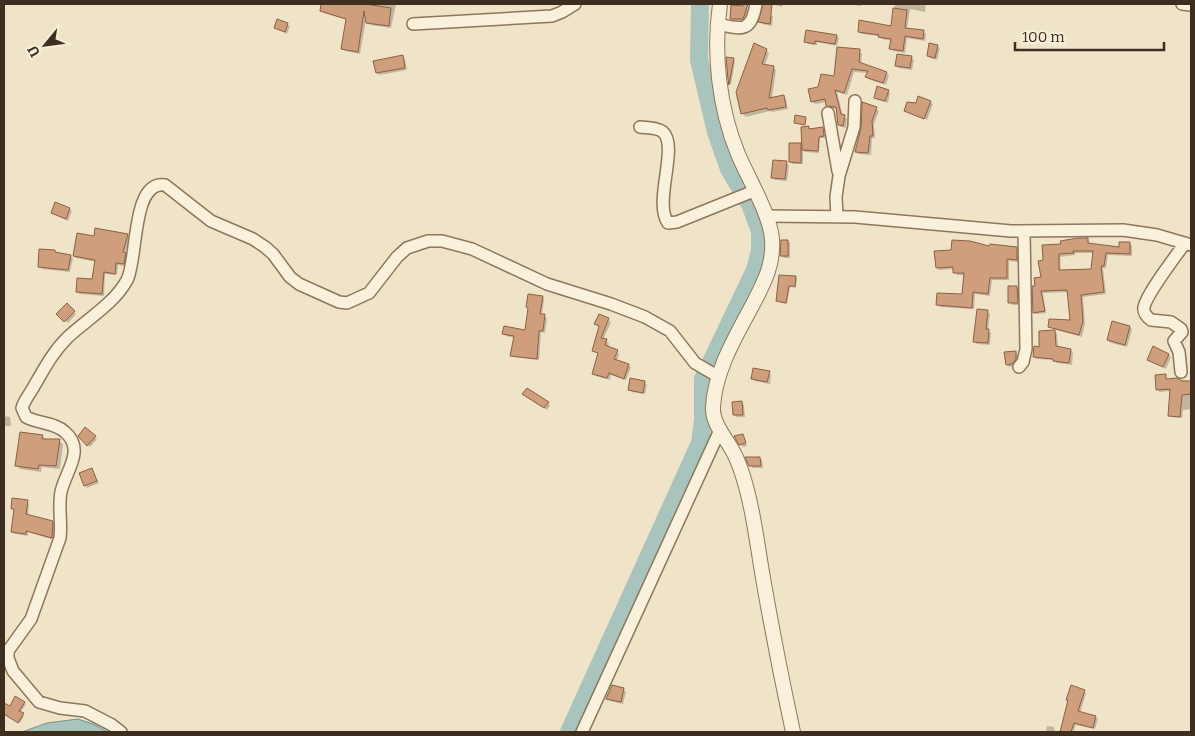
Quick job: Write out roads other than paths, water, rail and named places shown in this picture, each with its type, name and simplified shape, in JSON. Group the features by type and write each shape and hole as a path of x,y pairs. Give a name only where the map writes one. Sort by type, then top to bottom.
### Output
{"street":[{"path":"413,24 552,16 575,4"},
{"path":"720,4 717,24 717,56 726,111 732,138 753,192 766,216 772,241 770,268 765,281 728,351 712,373 713,409 720,430 736,458 746,488 792,732"},
{"path":"717,24 740,29 744,28 753,17 756,4"},
{"path":"1182,4 1191,5"},
{"path":"836,217 839,176 854,127 855,101"},
{"path":"828,113 839,176"},
{"path":"640,127 659,130 665,134 667,139 668,155 664,216 668,222 677,222 753,192"},
{"path":"121,732 112,725 85,711 60,708 39,702 22,683 8,658 8,652 31,619 60,538 62,526 61,493 75,454 74,445 66,432 52,424 26,417 22,408 44,368 57,350 67,338 104,306 128,279 132,263 135,232 145,196 156,185 165,184 211,221 253,238 273,254 290,277 299,284 339,302 347,303 369,293 397,257 407,248 428,240 442,241 472,249 547,284 645,317 670,331 695,363 712,373"},
{"path":"766,216 855,217 1024,231 1123,230 1157,235 1188,244 1152,291 1144,307 1144,311 1151,320 1170,322 1181,329 1182,332 1174,342 1179,352 1181,372"},
{"path":"1019,367 1025,356 1024,231"},
{"path":"582,732 720,430"}],"water":[{"path":"78,719 108,732 22,732 47,723"}],"waterway":[{"path":"569,732 700,443 703,420 703,379 755,270 760,251 760,231 750,204 729,169 716,132 699,60 700,4"}]}
